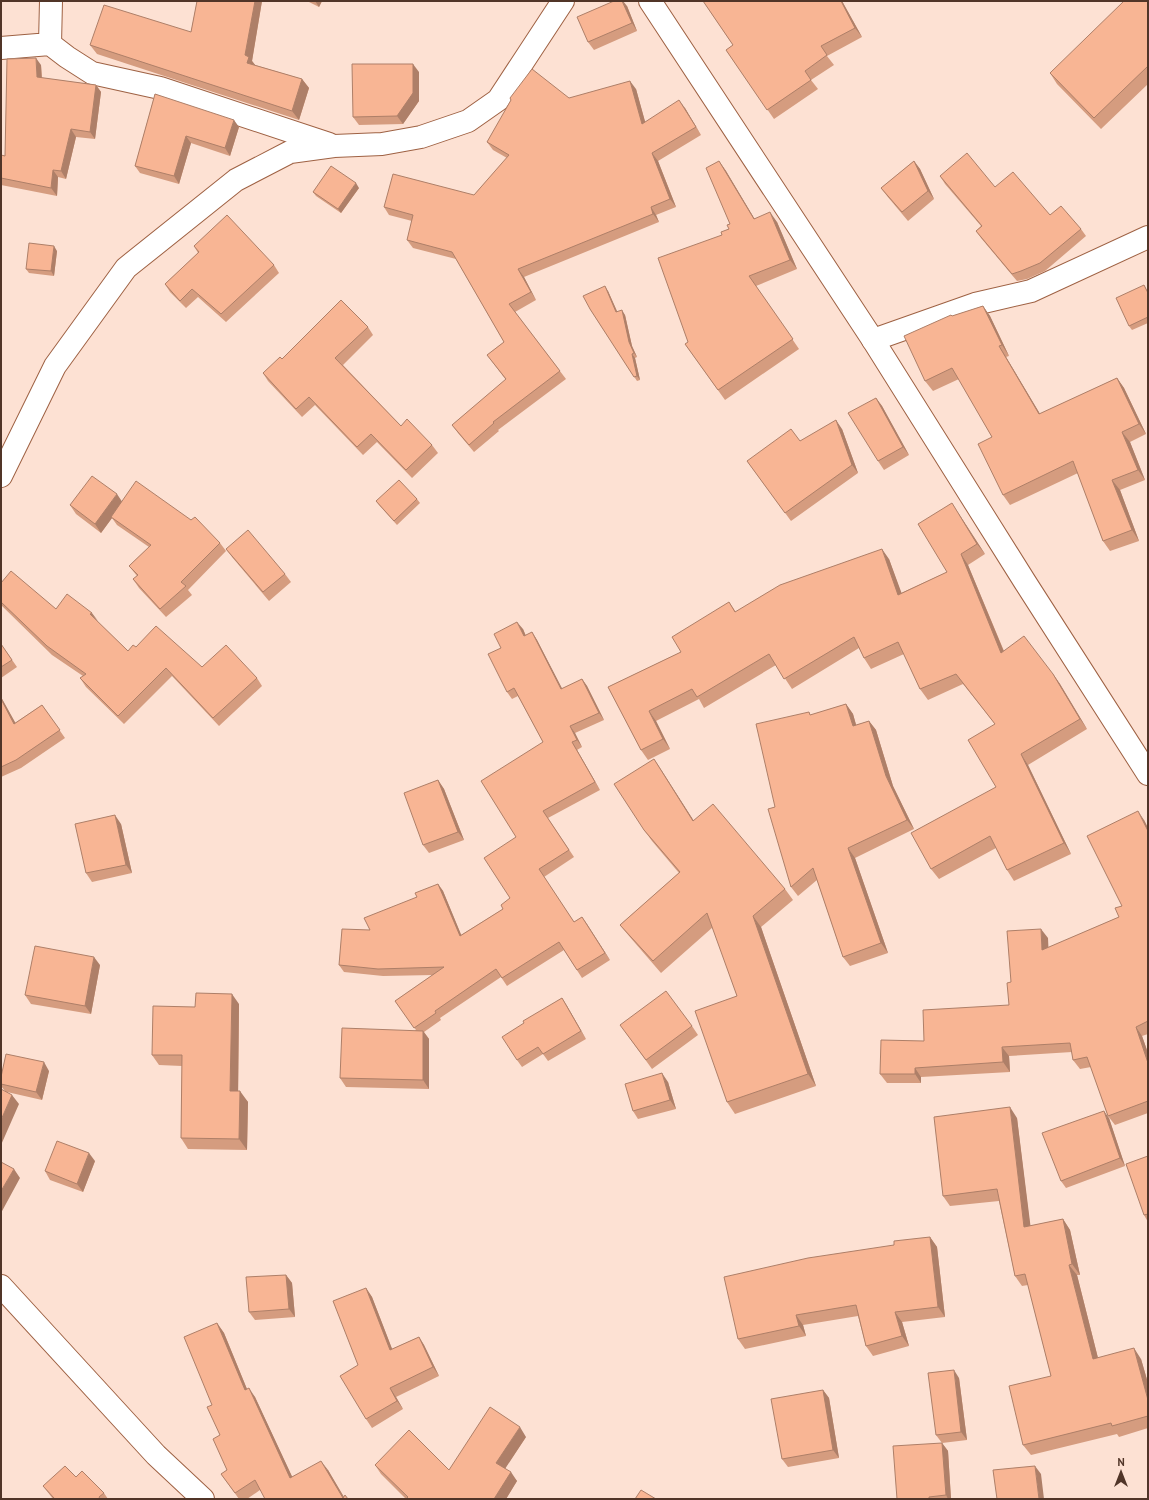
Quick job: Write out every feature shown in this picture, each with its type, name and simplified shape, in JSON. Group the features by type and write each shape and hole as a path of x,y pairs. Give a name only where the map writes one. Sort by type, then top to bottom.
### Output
{"street":[{"path":"50,44 51,1"},
{"path":"1,476 55,366 126,268 236,180 290,152 334,146 382,144 422,137 468,121 498,100 563,1"},
{"path":"650,1 873,340 1148,774"},
{"path":"1,48 50,44 92,73 160,88 334,146"},
{"path":"873,340 975,304 1031,291 1148,237"},
{"path":"1,1286 156,1455 203,1499"}],"building":[{"path":"197,1 255,1 245,55 249,57 247,63 302,79 292,111 90,45 104,5 191,32"},
{"path":"614,1 622,1 632,23 588,42 577,17"},
{"path":"703,1 841,1 855,28 821,46 827,55 805,71 811,80 767,110 726,50 733,45"},
{"path":"1124,1 1148,1 1148,66 1094,118 1050,73"},
{"path":"36,58 37,77 96,85 90,132 71,129 61,171 53,170 51,188 1,178 1,155 5,156 7,59"},
{"path":"352,64 413,64 413,93 397,116 353,117"},
{"path":"532,69 569,98 630,81 642,124 679,100 696,127 652,153 670,199 651,207 653,214 518,269 531,292 509,304 560,371 493,422 494,423 469,445 452,425 506,379 487,355 504,342 452,252 407,240 413,215 384,207 393,174 474,195 509,155 487,142 511,100 510,98"},
{"path":"155,94 234,120 225,148 186,136 174,176 135,166"},
{"path":"967,153 995,187 1013,172 1050,215 1061,206 1081,229 1040,263 1012,274 976,231 982,226 940,176"},
{"path":"719,161 754,219 770,212 790,260 749,276 793,339 718,390 685,344 688,342 658,258 722,235 721,232 729,229 727,225 730,224 706,168"},
{"path":"914,161 928,191 902,212 881,188"},
{"path":"331,166 356,183 338,209 313,192"},
{"path":"227,215 274,265 221,314 192,289 180,301 165,284 199,252 194,246"},
{"path":"29,243 54,246 51,271 26,269"},
{"path":"1144,285 1148,293 1148,317 1129,326 1116,298"},
{"path":"605,286 616,312 622,310 629,342 634,353 632,354 637,376 634,377 583,296"},
{"path":"341,300 368,327 335,358 401,426 407,419 432,445 406,470 371,434 357,447 309,397 296,409 263,373 280,357 282,359"},
{"path":"983,306 1002,345 999,346 1039,414 1117,378 1139,424 1122,432 1138,470 1112,480 1132,530 1103,541 1073,461 1003,495 978,444 992,437 952,368 925,381 904,336 951,315 952,316"},
{"path":"876,398 903,447 878,461 848,413"},
{"path":"836,420 852,465 785,513 747,461 791,429 800,441"},
{"path":"92,476 117,494 95,524 70,505"},
{"path":"399,480 417,499 394,521 376,501"},
{"path":"136,481 191,520 195,517 220,543 181,582 186,586 160,609 133,579 138,575 129,566 151,545 111,517"},
{"path":"952,503 977,544 961,554 1001,653 1024,636 1053,674 1080,719 1021,754 1064,843 1007,870 990,836 931,869 911,833 996,787 968,740 995,724 956,674 920,689 898,642 864,658 854,637 784,679 769,654 697,697 692,689 649,711 663,739 641,750 608,687 681,652 672,637 729,602 735,612 780,585 882,549 898,595 947,572 918,524"},
{"path":"248,530 285,574 263,592 226,549"},
{"path":"11,571 56,609 67,594 92,613 90,614 128,651 133,645 136,647 156,626 202,667 226,645 257,678 213,718 166,668 118,716 80,678 86,674 47,646 1,602 1,583"},
{"path":"517,622 524,636 532,632 561,689 582,679 599,713 570,726 577,740 572,742 595,782 543,811 569,850 539,869 574,922 582,917 605,953 577,970 559,942 502,978 496,969 435,1011 436,1013 414,1028 395,1001 444,967 378,969 339,965 342,929 370,930 364,918 417,897 415,893 438,884 460,936 503,909 501,905 510,898 484,858 516,837 481,781 543,742 514,688 507,692 488,654 501,648 494,634"},
{"path":"1,644 12,660 1,667"},
{"path":"1,699 14,724 42,705 60,730 16,760 1,767"},
{"path":"846,704 853,726 869,721 886,776 907,820 848,848 881,943 843,957 813,868 791,887 768,809 775,807 756,724 809,712 810,715"},
{"path":"654,759 693,821 713,804 785,889 753,916 808,1074 727,1102 695,1011 737,996 707,913 653,961 620,925 680,872 644,830 614,784"},
{"path":"438,780 458,832 423,845 404,793"},
{"path":"1138,811 1148,831 1148,1021 1136,1027 1148,1063 1148,1101 1108,1116 1087,1057 1073,1060 1070,1043 1002,1047 1003,1062 915,1068 915,1074 880,1074 881,1040 924,1041 923,1010 1009,1005 1007,983 1011,982 1007,931 1041,929 1042,950 1119,917 1115,908 1122,906 1087,836"},
{"path":"115,815 126,865 86,873 75,824"},
{"path":"35,946 94,957 85,1006 25,995"},
{"path":"666,991 692,1026 646,1060 620,1025"},
{"path":"196,993 232,994 230,1091 240,1091 239,1139 181,1138 182,1055 152,1055 153,1006 195,1007"},
{"path":"562,998 581,1031 543,1054 538,1047 517,1060 502,1037 524,1023 523,1021"},
{"path":"342,1028 423,1031 423,1080 340,1078"},
{"path":"6,1054 44,1062 36,1092 1,1084"},
{"path":"662,1073 670,1100 633,1111 625,1084"},
{"path":"1,1089 12,1095 1,1120"},
{"path":"1010,1107 1024,1227 1063,1219 1072,1264 1069,1265 1093,1359 1134,1348 1148,1400 1148,1416 1112,1426 1111,1423 1023,1445 1009,1386 1051,1376 1025,1274 1015,1276 997,1189 943,1196 934,1117"},
{"path":"1104,1111 1120,1158 1061,1181 1042,1133"},
{"path":"57,1141 89,1153 77,1184 45,1171"},
{"path":"1148,1156 1148,1214 1144,1215 1126,1164"},
{"path":"1,1162 14,1169 1,1191"},
{"path":"930,1237 938,1307 895,1312 902,1336 866,1346 856,1305 796,1315 799,1326 738,1339 724,1277 808,1258 894,1245 894,1241"},
{"path":"286,1275 289,1309 249,1312 246,1277"},
{"path":"366,1288 390,1350 419,1337 433,1367 390,1388 397,1401 366,1419 340,1376 358,1365 333,1301"},
{"path":"217,1323 245,1390 249,1388 290,1478 321,1461 343,1498 345,1495 348,1499 265,1499 255,1480 235,1493 221,1474 227,1470 213,1439 220,1435 207,1407 212,1405 184,1337"},
{"path":"954,1370 961,1432 936,1435 928,1373"},
{"path":"823,1390 833,1450 782,1459 771,1399"},
{"path":"490,1407 520,1427 496,1463 511,1472 494,1499 406,1499 408,1497 375,1465 409,1430 449,1470"},
{"path":"942,1443 946,1495 929,1497 929,1499 897,1499 893,1446"},
{"path":"65,1466 76,1477 82,1471 104,1493 99,1497 100,1499 53,1499 54,1498 43,1486"},
{"path":"1035,1466 1039,1499 997,1499 993,1470"},
{"path":"641,1490 656,1499 635,1499"}]}
